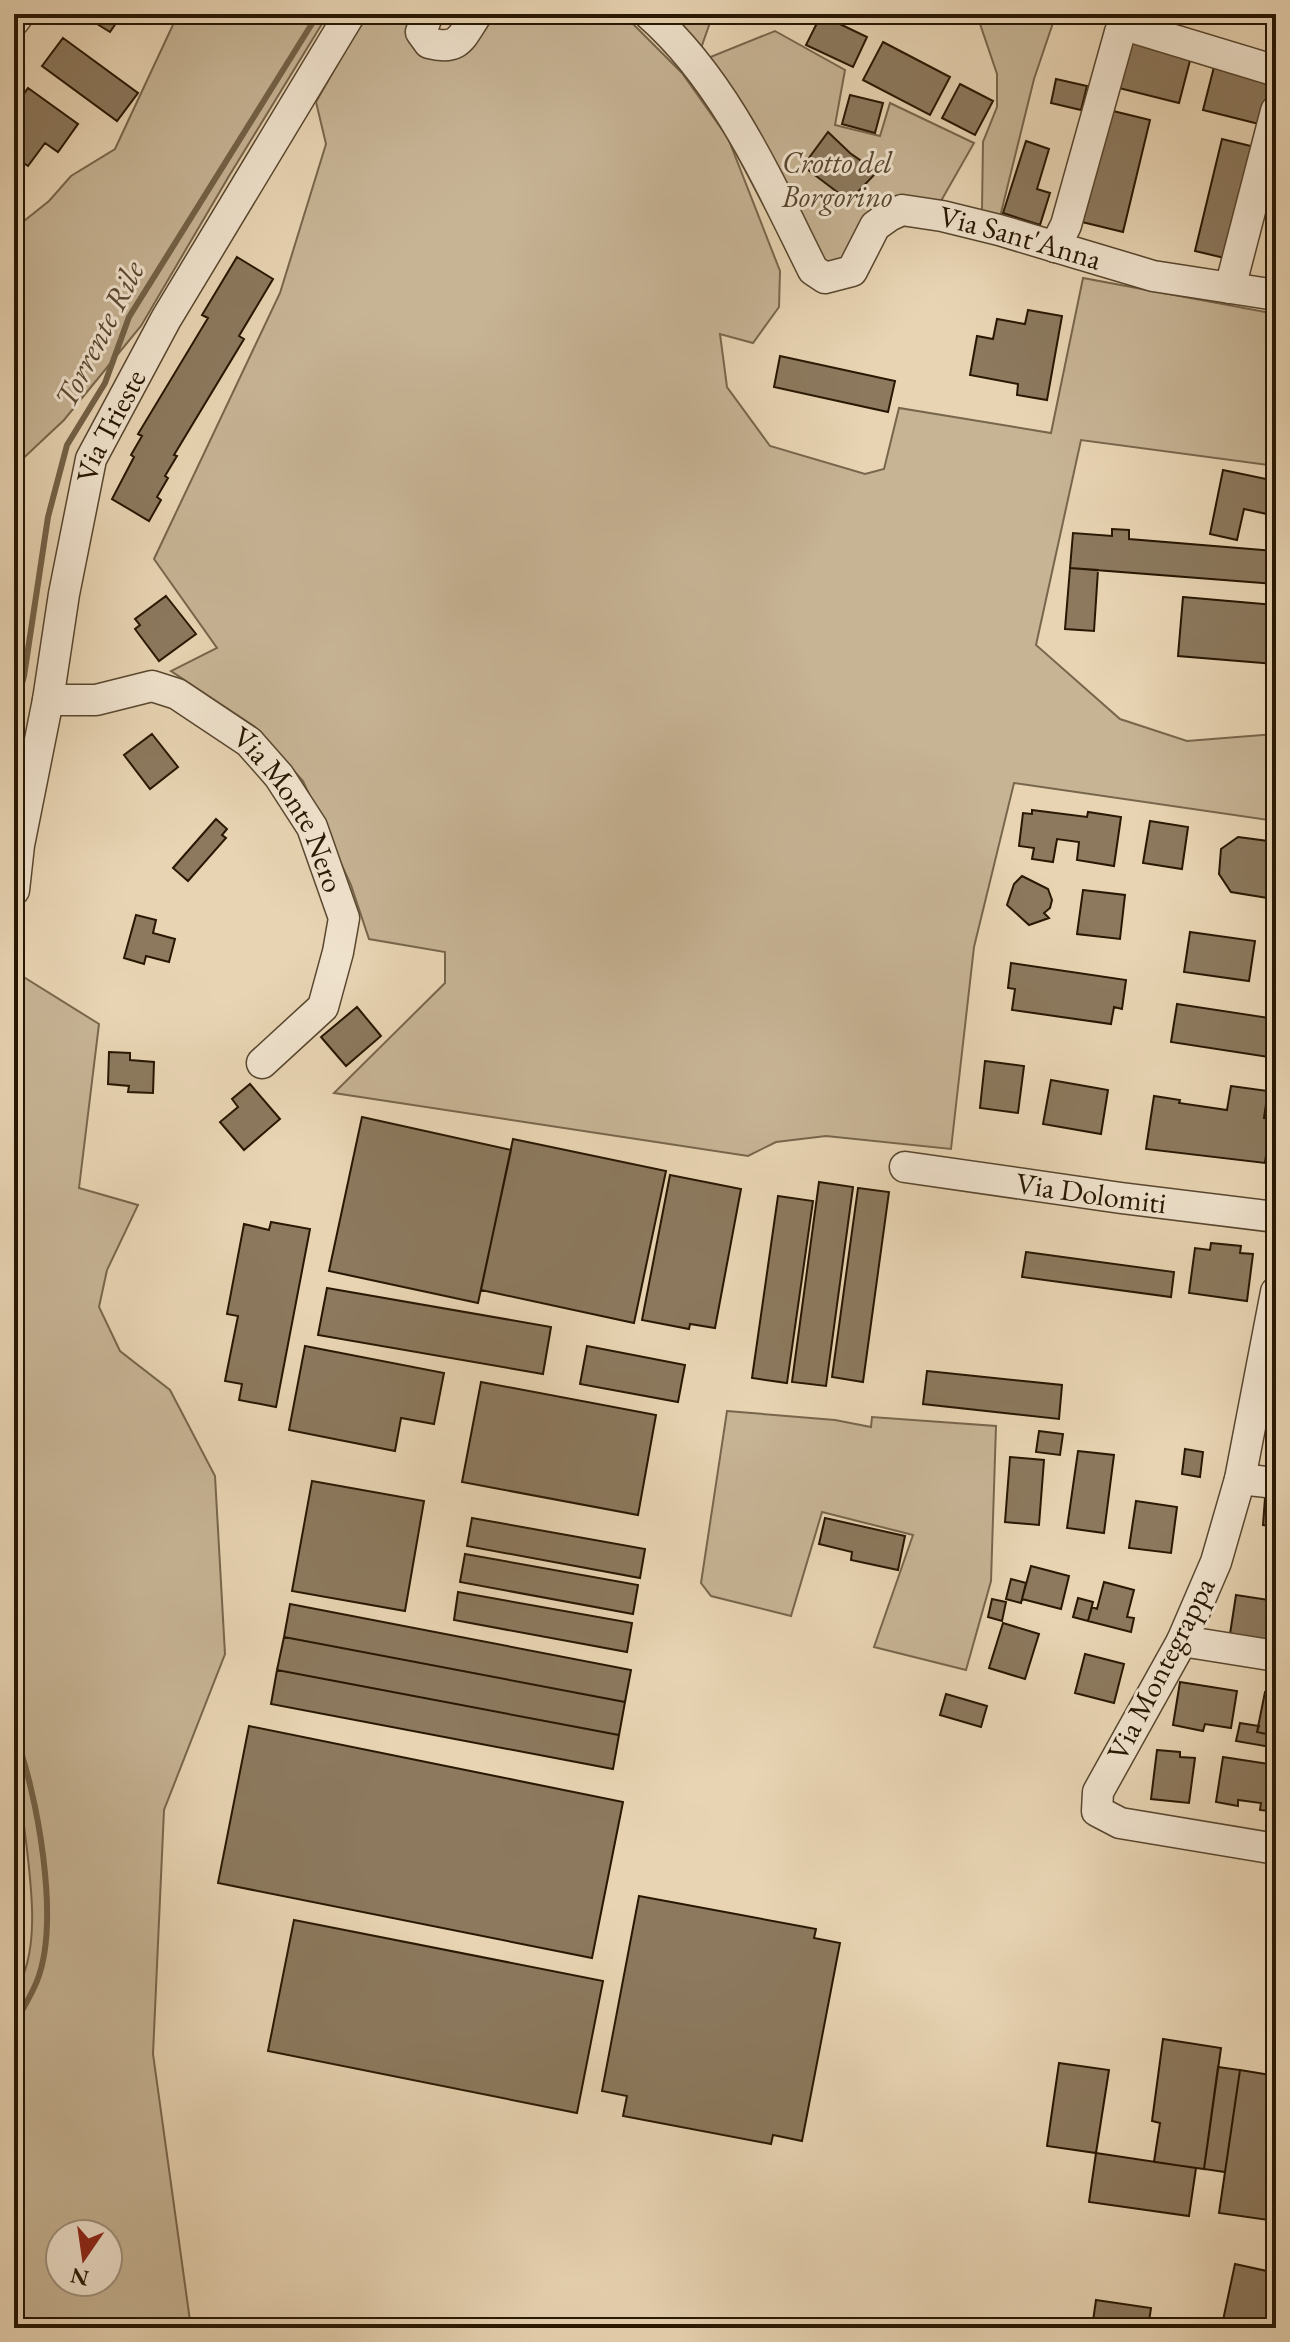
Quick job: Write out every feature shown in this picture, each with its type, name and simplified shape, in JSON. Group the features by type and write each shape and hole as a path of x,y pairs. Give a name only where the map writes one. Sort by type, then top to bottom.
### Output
{"street":[{"path":"14,21 19,14"},
{"name":"Via Trieste","path":"14,890 19,845 91,459 166,319 350,14"},
{"path":"428,14 421,32 429,43 444,47 459,42 477,14"},
{"name":"Via Sant'Anna","path":"649,14 675,37 740,128 813,270 825,278 852,271 875,226 902,210 971,223 1153,276 1276,295"},
{"path":"1055,247 1066,225 1120,32 1131,27 1276,71"},
{"path":"1230,288 1276,111"},
{"name":"Via Monte Nero","path":"48,700 96,700 152,686 177,694 249,742 279,776 312,827 344,918 338,952 323,1007 262,1063"},
{"name":"Via Dolomiti","path":"905,1167 1276,1217"},
{"name":"Via Montegrappa","path":"1276,1292 1240,1479 1216,1562 1182,1641 1098,1792 1097,1811 1120,1823 1276,1849"},
{"path":"1240,1479 1276,1483"},
{"path":"1182,1641 1276,1656"}],"green space":[{"path":"178,14 328,14 141,326 64,420 14,467 14,229 49,201 71,176 115,149"},
{"path":"366,14 417,14 434,58 454,59 491,14 623,14 682,73 728,138 780,271 779,307 753,343 720,334 727,387 770,446 865,474 884,469 899,408 1051,433 1083,278 1276,314 1276,466 1081,440 1036,645 1120,719 1187,741 1276,734 1276,821 1014,783 974,947 951,1149 826,1136 776,1142 748,1156 334,1093 445,983 445,952 369,939 351,885 303,781 255,727 171,671 217,648 154,559 280,293 326,144 316,102"},
{"path":"666,14 713,14 700,51"},
{"path":"966,14 1056,14 1034,79 999,221 982,210 983,142 997,107 997,74 980,24"},
{"name":"Crotto del Borgorino","path":"775,31 845,70 835,125 880,136 890,103 974,143 937,208 899,204 845,266 826,271 708,58"},
{"path":"14,971 99,1024 79,1188 138,1205 107,1270 99,1307 120,1351 170,1390 215,1476 225,1654 164,1810 153,2054 191,2328 14,2328 14,1992 24,1974 32,1929 22,1808 14,1795"},
{"path":"727,1411 835,1420 871,1427 872,1417 996,1426 991,1581 966,1670 874,1647 913,1535 822,1512 791,1616 711,1596 701,1583"}],"building":[{"path":"81,14 128,14 123,22 119,19 110,32"},
{"path":"821,15 867,37 853,67 806,45"},
{"path":"1128,36 1192,53 1179,103 1115,87"},
{"path":"63,38 138,93 117,121 42,66"},
{"path":"883,42 950,77 930,115 863,80"},
{"path":"1216,59 1276,74 1276,89 1267,126 1203,110"},
{"path":"1056,79 1087,86 1081,110 1051,103"},
{"path":"960,84 993,101 975,135 942,118"},
{"path":"28,88 78,124 58,152 45,143 28,166 14,157 14,108"},
{"path":"850,95 883,103 875,133 842,124"},
{"path":"1109,110 1150,120 1123,232 1082,222"},
{"name":"Crotto del Borgorino","path":"828,132 877,172 849,201 803,166"},
{"path":"1222,139 1259,148 1233,260 1195,251"},
{"path":"1026,141 1049,149 1037,189 1050,193 1040,225 1003,213"},
{"path":"237,257 273,279 239,336 244,339 174,455 177,456 157,497 161,500 149,521 112,499 134,457 131,455 142,436 138,434 208,318 202,315"},
{"path":"1028,310 1062,316 1047,400 1017,395 1018,384 970,375 977,336 993,339 997,319 1025,324"},
{"path":"780,356 895,381 888,412 774,387"},
{"path":"1223,470 1276,481 1276,516 1244,509 1237,540 1210,534"},
{"path":"1112,529 1129,530 1129,539 1276,551 1276,584 1070,568 1073,533 1112,536"},
{"path":"1070,568 1098,570 1094,631 1065,629"},
{"path":"166,596 196,634 159,661 135,629 140,625 135,619"},
{"path":"1183,597 1276,605 1276,664 1178,656"},
{"path":"152,734 178,767 150,789 124,755"},
{"path":"1032,810 1087,817 1088,812 1121,817 1114,866 1077,860 1079,842 1057,839 1053,862 1032,859 1034,848 1019,846 1023,813 1032,814"},
{"path":"216,819 227,829 222,835 226,838 188,881 173,868"},
{"path":"1150,821 1188,827 1182,869 1143,863"},
{"path":"1238,837 1268,841 1276,853 1274,899 1231,892 1219,874 1221,849"},
{"path":"1022,876 1048,889 1052,900 1050,908 1044,913 1049,918 1029,925 1007,905 1014,884"},
{"path":"1083,890 1125,895 1120,939 1077,934"},
{"path":"136,915 156,920 153,933 175,939 169,962 146,956 144,964 124,958"},
{"path":"1190,932 1255,941 1249,981 1184,972"},
{"path":"1011,963 1126,980 1122,1009 1114,1007 1111,1024 1012,1010 1015,989 1008,988"},
{"path":"1177,1004 1276,1019 1276,1058 1171,1042"},
{"path":"357,1007 381,1036 346,1066 321,1037"},
{"path":"109,1052 130,1053 130,1060 154,1062 153,1093 128,1092 129,1086 108,1084"},
{"path":"985,1061 1024,1066 1018,1113 980,1108"},
{"path":"1051,1080 1108,1090 1101,1134 1043,1124"},
{"path":"250,1084 280,1119 244,1150 220,1122 238,1107 232,1099"},
{"path":"1231,1086 1268,1091 1264,1118 1271,1119 1265,1163 1146,1149 1154,1096 1227,1110"},
{"path":"362,1117 511,1150 478,1303 329,1271"},
{"path":"513,1139 666,1171 634,1323 481,1290"},
{"path":"670,1175 741,1189 715,1328 690,1324 689,1329 642,1320"},
{"path":"819,1182 853,1187 826,1386 792,1382"},
{"path":"858,1188 889,1192 863,1382 832,1377"},
{"path":"778,1196 813,1201 787,1383 752,1378"},
{"path":"271,1222 310,1229 276,1407 239,1400 242,1384 225,1381 238,1316 227,1314 244,1224 269,1230"},
{"path":"1211,1243 1241,1246 1240,1253 1253,1254 1247,1301 1189,1293 1195,1248 1210,1250"},
{"path":"1026,1252 1174,1272 1171,1297 1022,1277"},
{"path":"327,1288 551,1327 543,1374 318,1335"},
{"path":"305,1346 444,1373 434,1424 401,1418 395,1451 289,1430"},
{"path":"587,1346 685,1365 678,1402 580,1384"},
{"path":"927,1371 1062,1385 1059,1419 923,1404"},
{"path":"481,1382 656,1415 638,1515 462,1482"},
{"path":"1039,1431 1063,1434 1060,1455 1036,1452"},
{"path":"1185,1449 1203,1452 1200,1477 1182,1474"},
{"path":"1078,1451 1114,1455 1104,1533 1067,1528"},
{"path":"1010,1457 1044,1460 1039,1525 1005,1522"},
{"path":"312,1481 424,1501 405,1611 292,1591"},
{"path":"1265,1498 1276,1499 1276,1541 1270,1540 1272,1526 1263,1525"},
{"path":"1136,1501 1177,1507 1171,1553 1129,1548"},
{"path":"472,1518 645,1549 640,1578 467,1546"},
{"path":"825,1518 905,1536 898,1570 851,1560 852,1552 819,1544"},
{"path":"465,1554 638,1585 633,1614 460,1582"},
{"path":"1031,1566 1069,1576 1061,1609 1022,1599"},
{"path":"1011,1579 1026,1583 1021,1603 1006,1599"},
{"path":"1104,1582 1134,1590 1127,1617 1134,1618 1131,1632 1088,1621 1092,1607 1097,1609"},
{"path":"458,1592 632,1623 627,1652 454,1620"},
{"path":"1236,1595 1276,1601 1276,1642 1230,1634"},
{"path":"1078,1598 1093,1602 1088,1621 1073,1617"},
{"path":"992,1599 1006,1602 1002,1621 988,1617"},
{"path":"290,1604 631,1670 625,1702 284,1637"},
{"path":"1003,1623 1039,1634 1025,1679 989,1668"},
{"path":"284,1637 625,1702 619,1735 277,1670"},
{"path":"1085,1654 1124,1664 1114,1703 1075,1693"},
{"path":"277,1670 619,1735 613,1769 271,1704"},
{"path":"1180,1682 1237,1691 1231,1728 1205,1724 1203,1731 1173,1725"},
{"path":"1265,1692 1276,1695 1276,1736 1257,1732"},
{"path":"946,1694 987,1706 981,1727 940,1715"},
{"path":"1240,1723 1259,1726 1257,1732 1276,1736 1276,1748 1236,1741"},
{"path":"249,1726 623,1802 592,1958 218,1883"},
{"path":"1157,1750 1180,1752 1180,1757 1195,1758 1189,1803 1151,1799"},
{"path":"1223,1757 1276,1765 1276,1812 1260,1810 1261,1803 1238,1800 1238,1806 1216,1802"},
{"path":"639,1896 816,1929 814,1938 840,1943 802,2141 773,2135 771,2144 623,2116 627,2096 602,2091"},
{"path":"294,1920 603,1981 577,2113 268,2051"},
{"path":"1163,2039 1221,2048 1204,2169 1154,2162 1160,2123 1152,2121"},
{"path":"1059,2063 1109,2070 1096,2153 1047,2146"},
{"path":"1218,2067 1240,2070 1225,2172 1204,2169"},
{"path":"1240,2070 1276,2076 1276,2221 1219,2213"},
{"path":"1096,2153 1196,2168 1189,2216 1089,2202"},
{"path":"1235,2264 1276,2273 1276,2328 1222,2325"},
{"path":"1096,2300 1151,2308 1148,2328 1092,2328"}],"waterway":[{"name":"Torrente Rile","path":"14,713 24,676 48,517 67,445 105,383 129,317 318,14"},
{"path":"14,1732 38,1821 47,1925 37,1981 14,2025"},
{"path":"14,2317 16,2328"}]}
